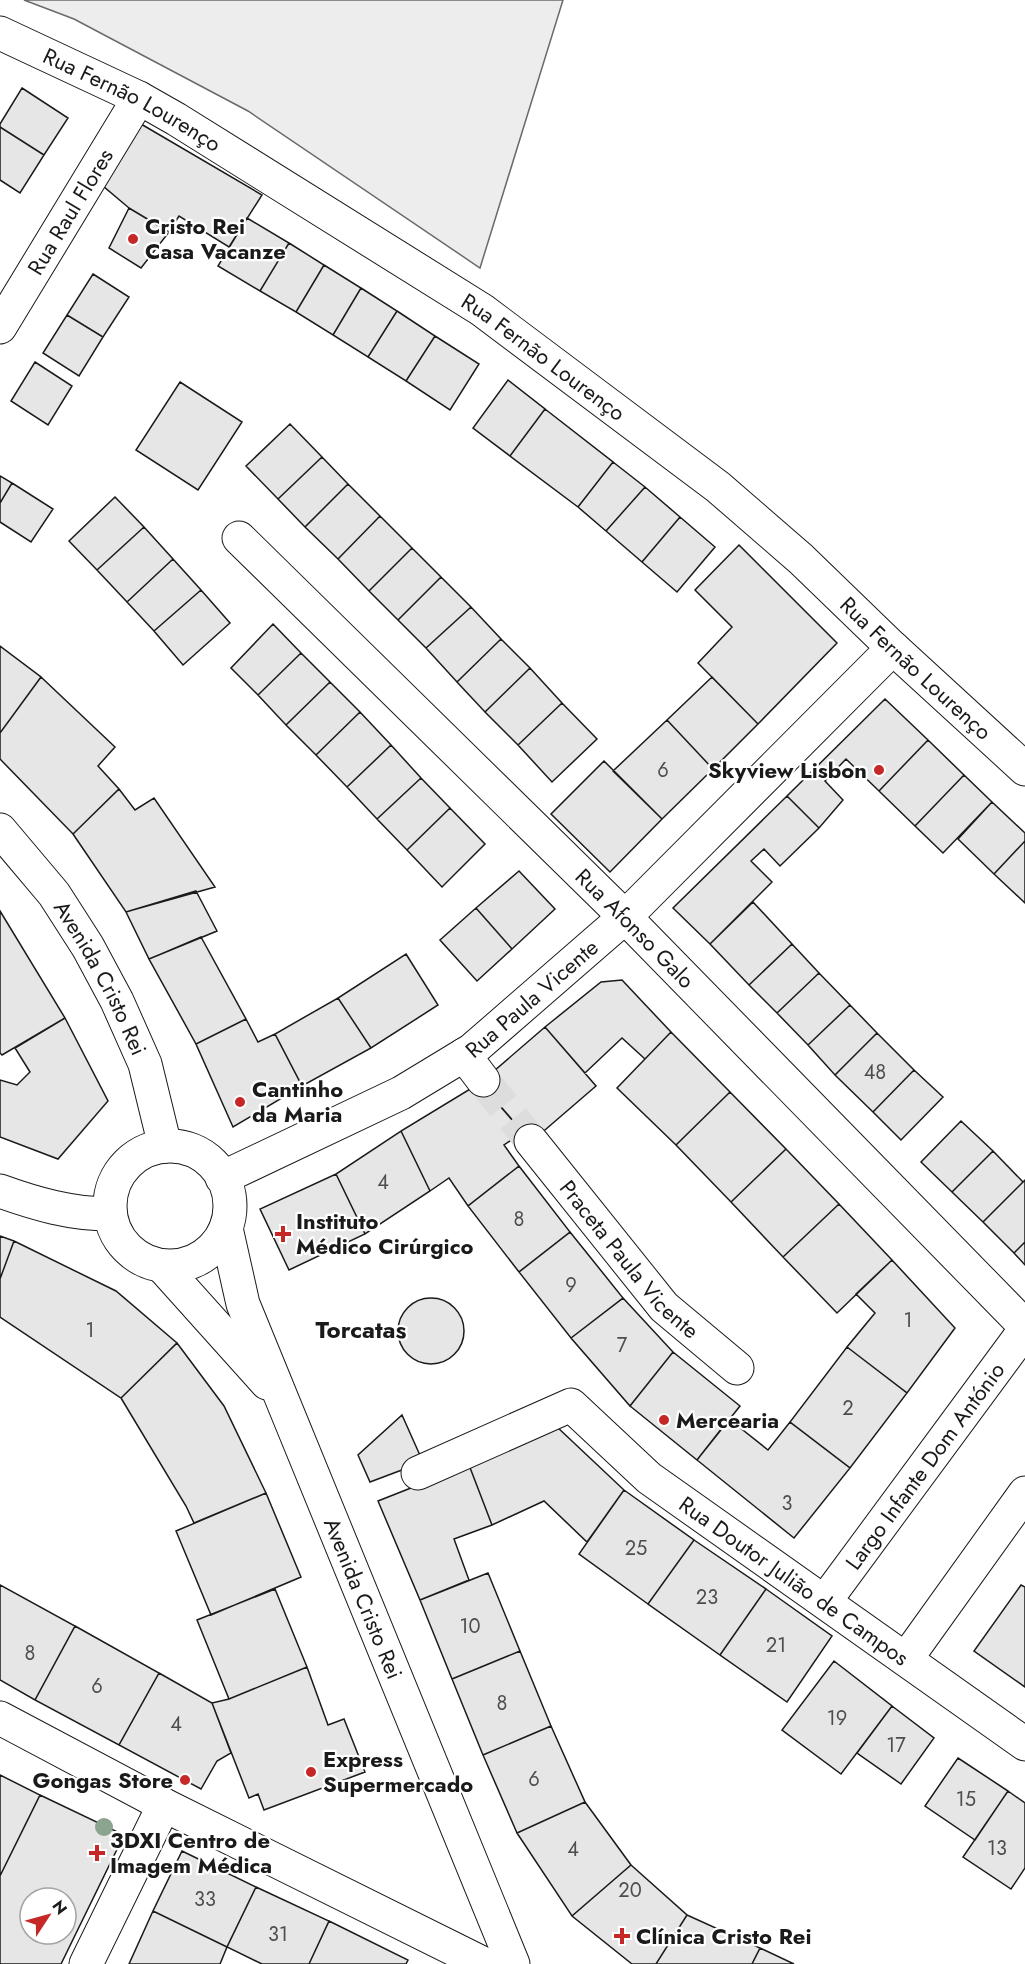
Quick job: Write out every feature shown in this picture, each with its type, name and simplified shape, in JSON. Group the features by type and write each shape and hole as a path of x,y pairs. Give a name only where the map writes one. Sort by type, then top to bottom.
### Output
{"street":[{"name":"Rua Fernão Lourenço","path":"0,33 139,98 186,124 482,310 718,488 801,559 893,648 1025,769"},
{"name":"Rua Raul Flores","path":"0,327 139,98"},
{"name":"Rua Afonso Galo","path":"239,538 625,917 1025,1328"},
{"name":"Rua Paula Vicente","path":"222,1178 401,1093 473,1067 893,648"},
{"name":"Avenida Cristo Rei","path":"0,830 54,894 88,947 117,1001 145,1064 165,1146"},
{"name":"Praceta Paula Vicente","path":"531,1141 664,1307 737,1368"},
{"path":"165,1146 185,1148 204,1156 218,1170 222,1178 228,1188 230,1208 226,1228 216,1245 200,1258 182,1265 162,1266 143,1260 127,1249 116,1233 110,1214 110,1195 117,1176 129,1161 145,1150 165,1146"},
{"path":"0,1191 55,1209 86,1214 110,1214"},
{"name":"Avenida Cristo Rei","path":"226,1228 243,1304 513,1964"},
{"path":"162,1266 282,1400"},
{"name":"Largo Infante Dom António","path":"825,1601 1025,1328"},
{"name":"Rua Doutor Julião de Campos","path":"418,1473 571,1405 649,1478 1025,1744"},
{"path":"906,1659 1025,1493"},
{"path":"0,1718 164,1805 484,1964"},
{"path":"86,1964 164,1805"}],"shaded area":[{"path":"24,0 563,0 480,268 248,111 74,19"}],"building":[{"path":"22,88 68,118 44,155 0,127"},
{"path":"141,124 262,195 229,247 179,216 169,232 129,208 103,186"},
{"path":"0,127 44,155 20,193 0,180"},
{"path":"129,208 169,232 141,268 109,248"},
{"path":"247,218 289,243 260,291 218,266"},
{"path":"289,243 324,265 296,312 260,291"},
{"path":"324,265 361,288 333,335 296,312"},
{"path":"93,274 129,297 103,337 67,315"},
{"path":"361,288 397,311 368,357 333,335"},
{"path":"397,311 435,336 406,381 368,357"},
{"path":"67,315 103,337 79,376 43,353"},
{"path":"435,336 479,364 450,410 406,381"},
{"path":"35,362 72,386 48,425 11,401"},
{"path":"508,380 545,409 510,456 473,428"},
{"path":"180,382 242,422 198,490 136,450"},
{"path":"545,409 613,462 578,507 510,456"},
{"path":"290,424 322,457 278,499 246,466"},
{"path":"322,457 348,484 305,527 278,499"},
{"path":"613,462 645,487 606,531 578,507"},
{"path":"0,476 12,483 0,503"},
{"path":"12,483 53,509 31,542 0,522 0,503"},
{"path":"348,484 380,516 338,559 305,527"},
{"path":"645,487 680,517 642,562 606,531"},
{"path":"115,497 144,527 97,570 69,541"},
{"path":"380,516 412,548 369,591 338,559"},
{"path":"680,517 715,547 677,592 642,562"},
{"path":"144,527 173,559 127,602 97,570"},
{"path":"739,545 837,643 758,724 698,663 732,627 695,590"},
{"path":"412,548 441,577 398,620 369,591"},
{"path":"173,559 201,590 154,631 127,602"},
{"path":"441,577 471,607 426,648 398,620"},
{"path":"201,590 230,623 183,665 154,631"},
{"path":"471,607 501,639 457,682 426,648"},
{"path":"273,624 301,653 258,695 231,668"},
{"path":"501,639 530,668 485,712 457,682"},
{"path":"0,646 41,677 0,733"},
{"path":"301,653 330,682 286,725 258,695"},
{"path":"530,668 562,703 518,745 485,712"},
{"path":"41,677 115,747 98,766 119,789 73,834 0,759 0,733"},
{"path":"712,677 758,724 713,769 667,720"},
{"path":"330,682 360,712 316,755 286,725"},
{"name":"Skyview Lisbon","path":"885,699 928,740 879,791 846,759 825,781 843,800 819,828 787,796"},
{"path":"562,703 597,739 552,782 518,745"},
{"path":"360,712 391,745 347,787 316,755"},
{"path":"667,720 713,769 662,819 613,771"},
{"path":"928,740 964,775 915,826 879,791"},
{"path":"391,745 421,778 377,819 347,787"},
{"path":"604,761 662,819 610,872 551,814"},
{"path":"964,775 992,802 943,853 915,826"},
{"path":"421,778 450,808 407,850 377,819"},
{"path":"119,789 135,810 154,798 215,887 126,912 73,834"},
{"path":"787,796 819,828 780,866 764,849 751,861 772,882 710,944 673,908"},
{"path":"992,802 1025,833 1025,841 994,874 958,839"},
{"path":"450,808 485,844 442,887 407,850"},
{"path":"1025,841 1025,903 994,874"},
{"path":"519,871 555,909 512,949 476,908"},
{"path":"196,891 217,931 149,959 126,912"},
{"path":"753,902 792,944 749,985 710,944"},
{"path":"476,908 512,949 477,981 440,940"},
{"path":"0,911 65,1018 2,1055 0,1053"},
{"path":"201,937 246,1019 196,1044 149,959"},
{"path":"792,944 819,973 777,1013 749,985"},
{"path":"406,954 438,1005 371,1048 338,998"},
{"path":"819,973 850,1005 808,1045 777,1013"},
{"path":"622,980 671,1032 645,1059 622,1038 585,1073 545,1027 601,982"},
{"path":"338,998 371,1048 302,1086 275,1034"},
{"path":"850,1005 877,1033 835,1075 808,1045"},
{"path":"65,1018 108,1101 58,1159 0,1137 0,1080 17,1085 30,1072 15,1048"},
{"path":"246,1019 258,1042 275,1034 302,1086 233,1127 196,1044"},
{"path":"545,1027 596,1086 531,1142 480,1083"},
{"path":"671,1032 730,1092 676,1145 617,1088"},
{"path":"877,1033 914,1070 873,1112 835,1075"},
{"path":"914,1070 943,1097 901,1140 873,1112"},
{"path":"480,1083 523,1132 504,1145 519,1166 468,1206 449,1178 430,1191 401,1131"},
{"path":"730,1092 786,1149 731,1202 676,1145"},
{"path":"961,1121 993,1151 952,1192 921,1162"},
{"path":"401,1131 430,1191 365,1234 336,1174"},
{"path":"786,1149 839,1204 783,1257 731,1202"},
{"path":"993,1151 1023,1182 983,1222 952,1192"},
{"path":"519,1166 570,1232 519,1272 468,1206"},
{"path":"336,1174 365,1234 289,1270 260,1209"},
{"path":"1025,1180 1025,1242 1014,1253 983,1222"},
{"path":"839,1204 892,1260 837,1313 783,1257"},
{"path":"570,1232 623,1298 571,1338 519,1272"},
{"path":"0,1236 14,1241 0,1279"},
{"path":"14,1241 116,1291 177,1343 121,1398 0,1317 0,1279"},
{"path":"1025,1242 1025,1265 1014,1253"},
{"path":"892,1260 955,1328 907,1393 847,1347 875,1313 856,1294"},
{"path":"425,1298 437,1298 449,1303 459,1313 464,1331 462,1344 449,1359 437,1364 425,1364 413,1359 403,1349 398,1337 398,1325 403,1313 413,1303"},
{"path":"623,1298 673,1352 630,1406 571,1338"},
{"path":"177,1343 224,1406 266,1493 194,1523 121,1398"},
{"path":"847,1347 907,1393 850,1468 790,1422"},
{"path":"673,1352 740,1406 697,1460 630,1406"},
{"path":"402,1415 423,1462 370,1482 358,1455"},
{"path":"729,1419 768,1450 790,1422 850,1468 794,1538 697,1460"},
{"path":"556,1426 624,1490 587,1542 544,1501 492,1525 469,1465"},
{"path":"469,1465 492,1525 454,1539 469,1580 420,1600 378,1501"},
{"path":"624,1490 694,1540 648,1604 579,1554"},
{"path":"266,1493 301,1577 211,1615 176,1531"},
{"path":"694,1540 766,1589 720,1655 648,1604"},
{"path":"488,1573 520,1651 452,1679 420,1600"},
{"path":"0,1585 75,1626 35,1700 0,1680"},
{"path":"1021,1585 1025,1587 1025,1687 974,1651"},
{"path":"275,1589 307,1667 229,1699 197,1620"},
{"path":"766,1589 832,1636 787,1702 720,1655"},
{"path":"75,1626 159,1673 119,1745 35,1700"},
{"path":"520,1651 551,1726 483,1755 452,1679"},
{"path":"834,1661 892,1706 841,1774 782,1730"},
{"path":"307,1667 328,1725 344,1719 365,1772 264,1810 258,1794 249,1798 212,1703 229,1699"},
{"path":"159,1673 212,1703 231,1753 217,1761 201,1789 119,1745"},
{"path":"892,1706 934,1738 901,1784 857,1753"},
{"path":"551,1726 585,1802 517,1833 483,1755"},
{"path":"958,1758 1008,1791 975,1840 925,1806"},
{"path":"0,1775 40,1795 0,1876"},
{"path":"1008,1791 1025,1803 1025,1868 1011,1889 963,1857"},
{"path":"40,1795 124,1835 78,1929 78,1886 18,1886 18,1946 70,1946 61,1964 0,1964 0,1876"},
{"path":"585,1802 631,1865 572,1916 517,1833"},
{"path":"182,1851 256,1887 227,1947 153,1911"},
{"path":"631,1865 687,1915 656,1964 632,1964 572,1916"},
{"path":"256,1887 329,1921 309,1964 262,1964 227,1947"},
{"path":"153,1911 227,1947 220,1964 129,1964"},
{"path":"687,1915 760,1948 752,1964 656,1964"},
{"path":"329,1921 408,1960 406,1964 309,1964"},
{"path":"760,1948 794,1964 752,1964"}],"tunnel":[{"path":"483,1080 531,1141"}],"place":[{"name":"Cristo Rei Casa Vacanze","path":"133,239"},
{"name":"Skyview Lisbon","path":"879,770"},
{"name":"Cantinho da Maria","path":"240,1102"},
{"name":"Instituto Médico Cirúrgico","path":"283,1234"},
{"name":"Mercearia","path":"664,1420"},
{"name":"Express Supermercado","path":"311,1772"},
{"name":"Gongas Store","path":"185,1780"},
{"name":"3DXI Centro de Imagem Médica","path":"97,1853"},
{"name":"Clínica Cristo Rei","path":"622,1936"}],"district":[{"name":"Torcatas","path":"361,1330"}]}
